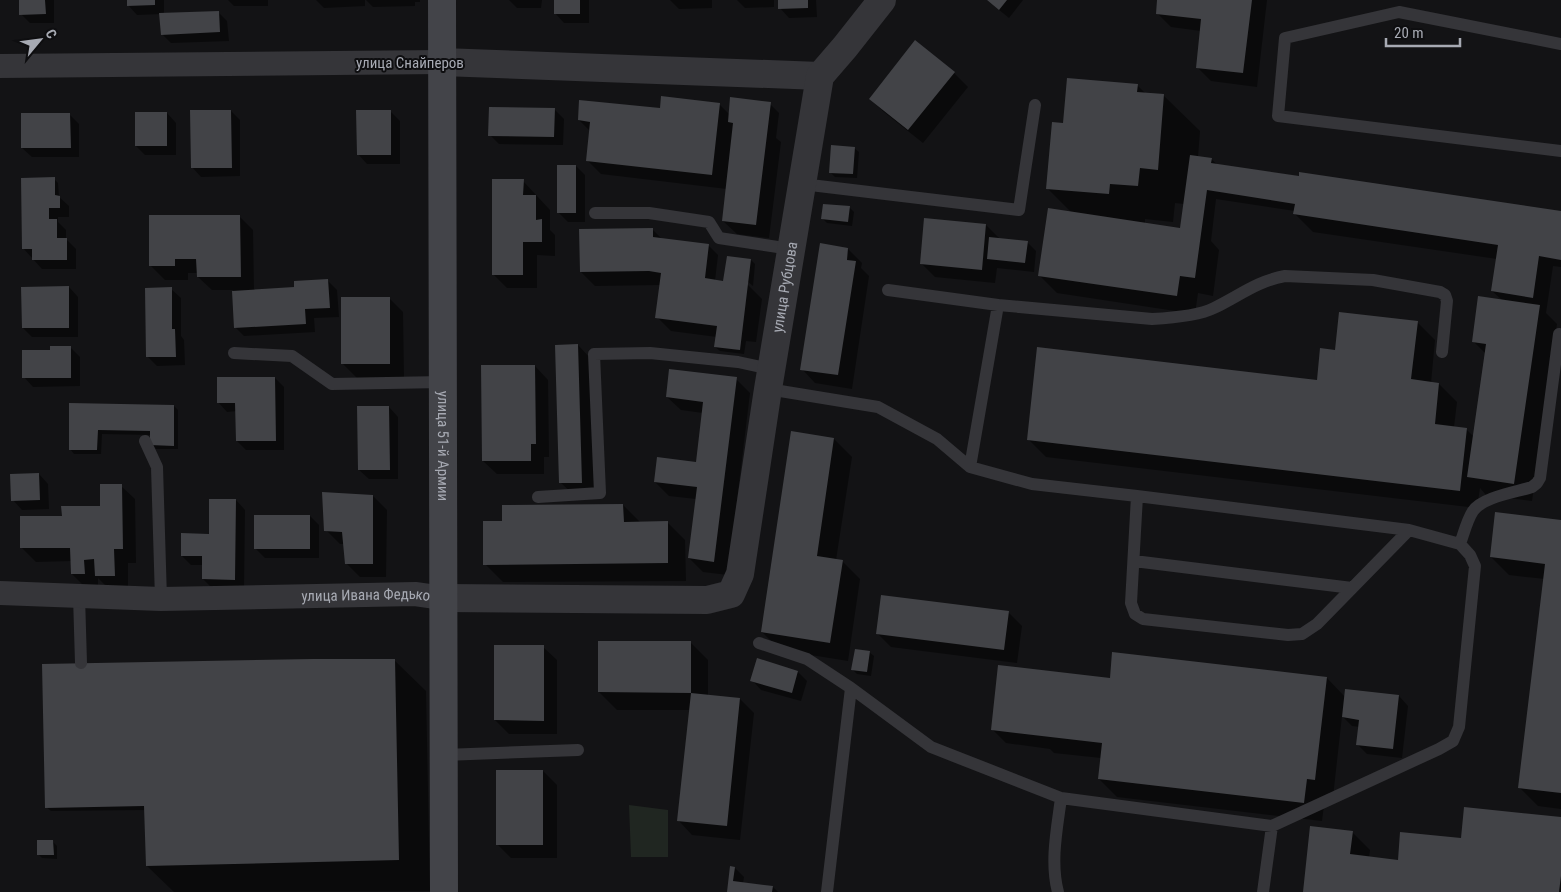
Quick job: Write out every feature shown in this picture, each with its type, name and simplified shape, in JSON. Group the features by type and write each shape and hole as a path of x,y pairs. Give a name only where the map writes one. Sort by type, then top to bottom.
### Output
{"main road":[{"name":"улица 51-й Армии","path":"442,0 444,892"}],"street":[{"name":"улица Рубцова","path":"731,594 740,574 769,379 820,76 882,0"},
{"name":"улица Снайперов","path":"0,66 442,62 820,76"},
{"name":"улица Ивана Федько","path":"0,593 161,600 415,594 443,598 707,600 731,594"}],"lane":[{"path":"1561,44 1400,6 1285,38 1278,116 1561,151"},
{"path":"802,184 1019,210 1035,105"},
{"path":"595,213 649,213 709,222 719,238 791,249"},
{"path":"888,290 998,305 1158,319 1175,318 1212,309 1260,283 1279,277 1373,280 1440,292 1445,295 1447,301 1442,352"},
{"path":"970,467 998,305"},
{"path":"1460,544 1473,511 1477,506 1485,501 1532,487 1537,484 1540,478 1559,334"},
{"path":"234,353 292,356 332,384 443,382"},
{"path":"538,497 600,493 594,354 650,353 738,362 769,379 878,408 937,439 970,467 1032,484 1409,530 1460,544 1470,555 1474,566 1459,727 1453,741 1272,826 1061,798 930,747 851,688 807,659 759,643"},
{"path":"145,441 157,467 161,600"},
{"path":"1137,496 1131,603 1136,614 1143,619 1288,635 1302,634 1316,624 1409,530"},
{"path":"1134,561 1352,588"},
{"path":"79,596 81,663"},
{"path":"827,892 851,688"},
{"path":"444,755 578,750"},
{"path":"1058,892 1053,876 1056,830 1061,798"},
{"path":"1263,892 1272,826"}],"shaded area":[{"path":"629,805 668,810 668,857 631,857"}],"building":[{"path":"19,0 45,0 46,14 19,15"},
{"path":"127,0 155,0 155,5 127,6"},
{"path":"554,0 580,0 580,14 554,14"},
{"path":"778,0 808,0 808,8 778,9"},
{"path":"987,0 1007,0 999,10"},
{"path":"1157,0 1252,0 1243,73 1196,68 1201,19 1156,14"},
{"path":"219,11 220,32 161,35 159,13"},
{"path":"915,40 955,72 908,130 869,99"},
{"path":"1067,78 1138,84 1137,92 1164,94 1158,170 1140,168 1138,186 1110,184 1109,194 1046,189 1052,122 1063,123"},
{"path":"661,96 720,103 712,175 586,161 590,122 578,120 579,100 660,108"},
{"path":"730,97 771,102 756,225 722,221 733,123 728,122"},
{"path":"489,107 555,108 554,137 488,136"},
{"path":"190,110 231,110 232,168 191,168"},
{"path":"356,110 391,110 391,155 357,155"},
{"path":"135,112 167,112 167,146 135,146"},
{"path":"21,113 70,113 71,148 21,148"},
{"path":"831,145 855,147 853,174 829,173"},
{"path":"1190,155 1212,158 1211,163 1299,176 1299,172 1561,211 1561,260 1539,256 1533,298 1491,291 1498,245 1293,214 1295,204 1207,190 1195,278 1180,276 1177,296 1038,276 1048,208 1180,228"},
{"path":"557,165 576,165 576,213 557,213"},
{"path":"55,177 55,195 60,196 60,208 49,208 49,219 57,219 57,238 67,238 67,260 32,260 32,249 22,249 21,178"},
{"path":"492,179 524,179 523,195 536,195 536,220 542,219 542,242 523,242 523,275 492,275"},
{"path":"823,204 850,206 848,222 821,219"},
{"path":"149,215 240,215 241,277 197,277 196,259 175,259 175,266 149,266"},
{"path":"924,218 986,224 982,270 920,264"},
{"path":"653,228 653,237 709,244 705,278 723,281 727,256 751,259 740,350 714,347 717,326 655,318 661,273 649,271 580,272 579,229"},
{"path":"989,237 1028,241 1025,263 987,259"},
{"path":"820,243 848,248 847,260 856,261 838,375 800,370"},
{"path":"328,279 330,308 305,309 306,324 234,328 232,291 294,287 294,281"},
{"path":"69,286 69,328 22,328 21,287"},
{"path":"172,287 172,329 175,329 176,357 146,357 145,288"},
{"path":"1478,296 1540,305 1514,484 1467,477 1486,344 1472,342"},
{"path":"341,297 390,297 390,364 341,364"},
{"path":"1339,312 1418,321 1411,379 1439,383 1435,424 1467,428 1460,491 1027,440 1037,347 1317,380 1320,348 1335,350"},
{"path":"578,344 582,483 559,483 555,345"},
{"path":"50,346 71,346 71,378 22,378 22,350 50,350"},
{"path":"481,365 535,365 536,444 531,444 531,461 482,461"},
{"path":"669,369 737,377 714,562 688,558 697,487 654,482 657,457 696,462 703,402 666,397"},
{"path":"217,377 275,377 276,441 236,441 235,403 217,403"},
{"path":"69,403 174,405 174,446 150,445 150,431 98,430 97,450 69,450"},
{"path":"357,406 389,406 390,470 358,470"},
{"path":"791,431 834,438 817,556 843,560 830,643 761,632"},
{"path":"39,473 40,500 11,501 10,474"},
{"path":"100,484 122,484 123,549 114,549 115,576 95,576 94,559 84,560 85,574 71,574 70,548 20,548 20,516 62,516 61,506 100,506"},
{"path":"322,492 373,495 373,564 345,564 342,532 324,531"},
{"path":"209,499 236,499 235,580 202,579 202,556 181,556 181,533 209,534"},
{"path":"623,504 624,522 668,521 668,563 483,565 483,521 502,521 502,505"},
{"path":"1495,512 1561,520 1561,793 1518,788 1545,564 1490,557"},
{"path":"254,515 310,515 310,549 254,549"},
{"path":"881,595 1009,611 1004,650 876,634"},
{"path":"598,641 691,641 691,693 598,692"},
{"path":"494,645 544,645 544,721 494,720"},
{"path":"855,649 870,651 867,672 851,670"},
{"path":"1112,652 1327,677 1315,780 1307,779 1304,803 1098,779 1102,743 991,730 998,665 1110,678"},
{"path":"757,658 798,671 792,693 750,681"},
{"path":"395,659 399,860 146,866 144,806 45,808 42,664"},
{"path":"1345,689 1399,695 1393,749 1356,745 1359,720 1342,717"},
{"path":"691,693 740,698 727,826 677,821"},
{"path":"496,770 543,770 543,845 496,845"},
{"path":"1464,807 1561,817 1561,876 1559,892 1303,892 1310,826 1353,831 1350,854 1398,860 1400,832 1461,838"},
{"path":"37,840 53,840 54,855 37,855"},
{"path":"730,866 735,867 733,881 773,886 772,892 727,892"}]}
